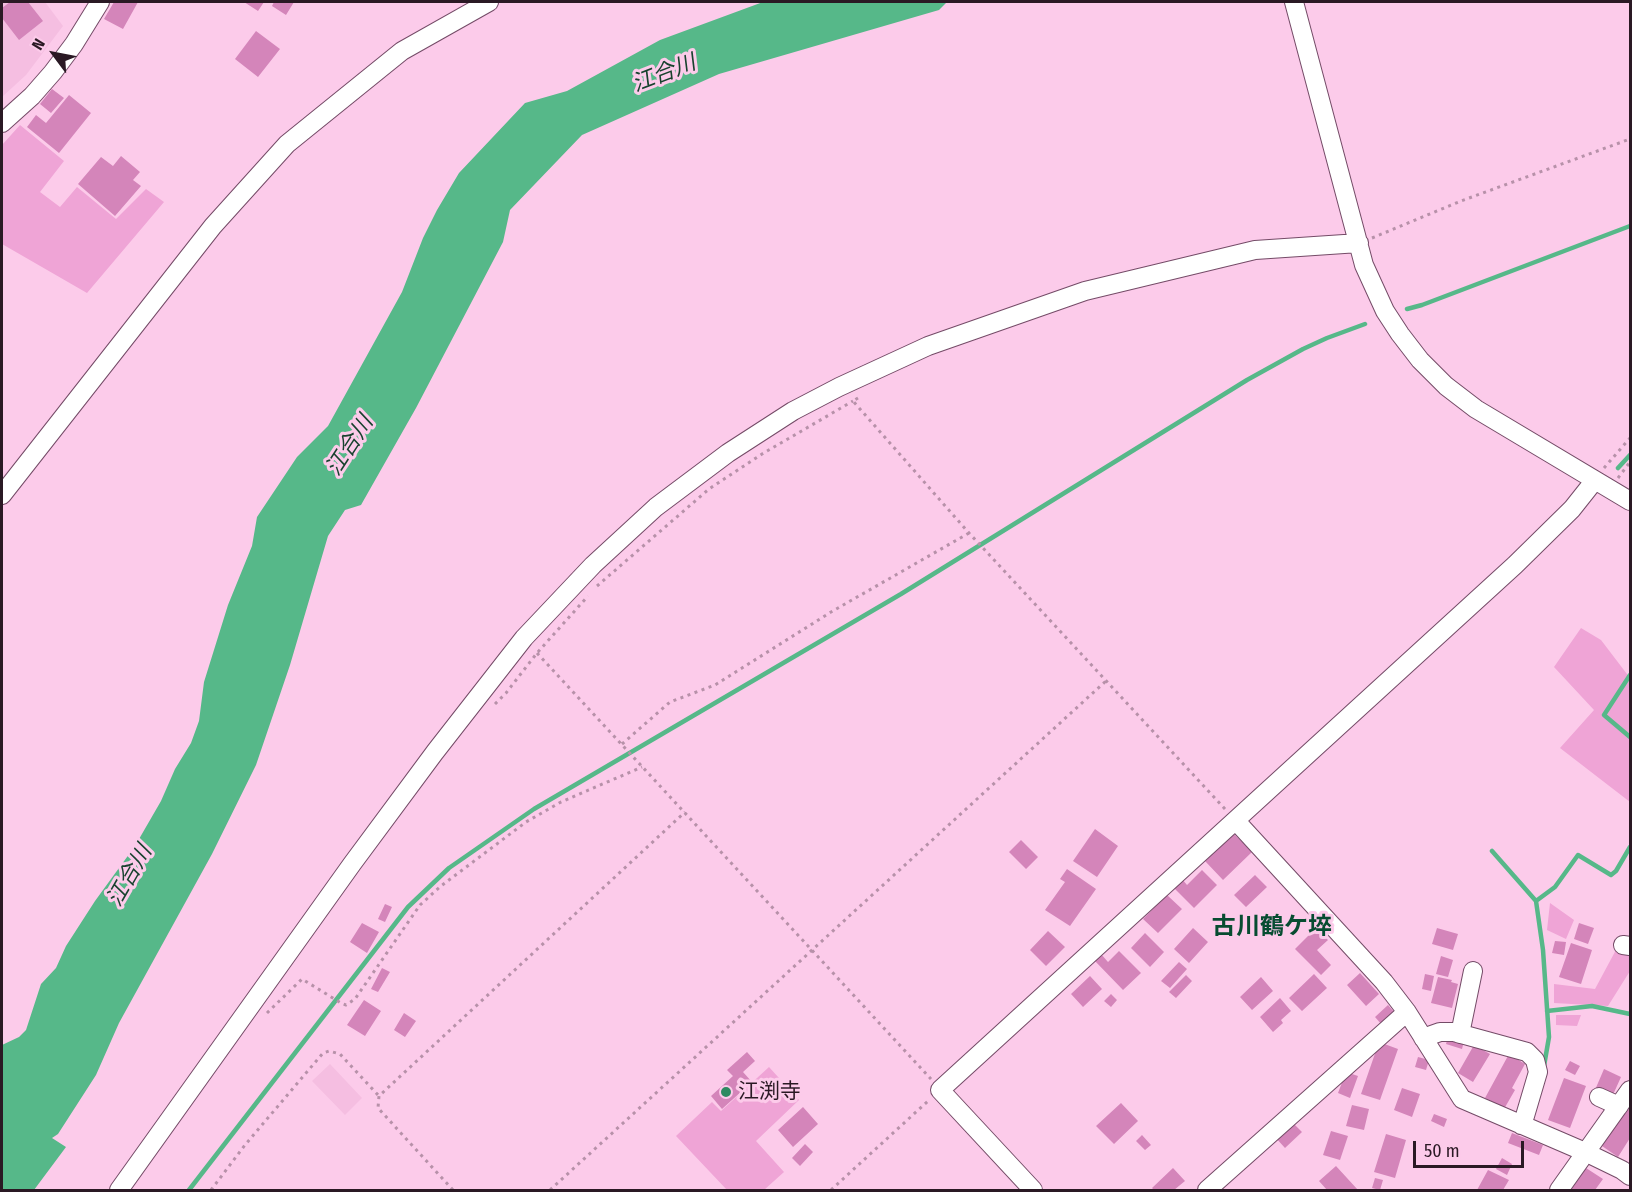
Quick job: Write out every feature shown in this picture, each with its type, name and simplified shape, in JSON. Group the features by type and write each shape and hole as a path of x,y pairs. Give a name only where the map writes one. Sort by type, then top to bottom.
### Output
{"street":[{"path":"2,123 32,96 53,72 74,44 100,2"},
{"path":"2,495 213,226 287,144 402,51 489,2"},
{"path":"1294,2 1364,265 1385,311 1400,334 1426,367 1476,409 1630,501"},
{"path":"119,1191 352,864 517,646 593,565 656,507 728,453 793,411 838,387 928,346 1085,291 1255,250 1359,243"},
{"path":"1033,1191 940,1089 1515,565 1572,509 1595,480"},
{"path":"1236,821 1384,982 1407,1012 1462,1099 1585,1152 1630,1176"},
{"path":"1460,1034 1473,971"},
{"path":"1207,1191 1407,1012"},
{"path":"1423,1038 1440,1032 1460,1034 1527,1052 1535,1060 1538,1072 1521,1125"},
{"path":"1559,1191 1630,1090"},
{"path":"1599,1097 1619,1106"}],"path":[{"path":"1359,243 1461,201 1630,139"},
{"path":"596,587 709,489 862,394"},
{"path":"853,401 971,534 1236,821"},
{"path":"1595,480 1630,438"},
{"path":"622,744 670,702 715,685 831,612 971,534"},
{"path":"490,708 506,693 537,653 589,595"},
{"path":"537,653 940,1089 831,1191"},
{"path":"550,1191 1107,680"},
{"path":"260,1019 302,980 346,1005 355,999 420,905 441,886 526,822 561,802 643,766"},
{"path":"453,1191 378,1108 379,1096 685,812"},
{"path":"211,1191 245,1145 323,1053 329,1051 340,1053 379,1096"}],"shaded area":[{"path":"2,2 45,2 63,26 26,75 2,97"},
{"path":"20,125 64,161 40,192 60,207 77,187 116,219 146,189 164,202 87,293 2,244 2,145"},
{"path":"1581,628 1601,640 1630,678 1630,802 1560,748 1594,710 1554,667"},
{"path":"1550,903 1574,920 1566,939 1547,930"},
{"path":"1617,948 1630,952 1630,971 1608,1006 1554,1003 1554,984 1595,989"},
{"path":"1556,1015 1581,1015 1577,1026 1556,1025"},
{"path":"330,1064 362,1098 345,1115 312,1081"},
{"path":"769,1067 799,1100 756,1141 784,1172 764,1190 727,1190 676,1136 712,1102 721,1111"}],"water":[{"name":"江合川","path":"763,2 947,2 939,10 719,74 582,135 510,210 503,242 416,408 361,505 345,510 328,536 290,665 256,765 212,854 119,1023 96,1075 58,1134 52,1138 66,1147 34,1190 2,1190 2,1045 19,1037 26,1030 41,984 56,968 66,946 135,846 161,801 175,769 191,743 199,721 204,682 228,605 252,546 257,517 297,457 328,426 402,292 423,238 459,173 525,103 567,91 660,40"}],"building":[{"path":"10,2 28,2 43,21 19,40 2,18 2,8"},
{"path":"114,2 138,2 123,29 104,19"},
{"path":"244,2 264,2 258,11"},
{"path":"274,2 294,2 286,15 272,6"},
{"path":"256,31 280,49 258,77 235,59"},
{"path":"52,89 64,98 51,113 40,104"},
{"path":"69,95 91,113 59,153 27,127 36,115 46,123"},
{"path":"121,156 140,172 133,180 141,186 115,216 78,184 101,157 113,166"},
{"path":"1095,829 1118,846 1097,877 1073,861"},
{"path":"1233,833 1252,852 1223,880 1205,861"},
{"path":"1021,840 1038,857 1026,869 1009,852"},
{"path":"1067,869 1096,889 1070,926 1045,910 1065,882 1060,879"},
{"path":"1202,870 1217,885 1194,908 1174,888 1182,879 1187,885"},
{"path":"1255,875 1267,887 1246,907 1234,895"},
{"path":"1167,895 1182,909 1158,933 1143,919"},
{"path":"385,904 392,907 385,922 378,919"},
{"path":"362,923 379,932 367,953 350,942"},
{"path":"1579,923 1594,928 1588,944 1574,939"},
{"path":"1193,928 1208,942 1189,963 1174,949"},
{"path":"1316,928 1328,940 1317,950 1331,965 1321,975 1295,949"},
{"path":"1437,928 1458,934 1453,950 1432,944"},
{"path":"1048,931 1065,947 1046,966 1030,950"},
{"path":"1145,933 1164,952 1150,967 1131,948"},
{"path":"1555,941 1566,942 1564,955 1552,953"},
{"path":"1571,943 1592,950 1581,984 1559,977"},
{"path":"1119,951 1141,973 1123,990 1094,960 1101,954 1108,962"},
{"path":"1441,956 1453,960 1448,977 1436,974"},
{"path":"1179,962 1187,969 1170,988 1161,981"},
{"path":"382,968 390,972 378,992 371,989"},
{"path":"1360,973 1379,994 1366,1006 1347,985"},
{"path":"1314,974 1327,988 1302,1011 1289,998"},
{"path":"1425,974 1434,976 1431,991 1422,989"},
{"path":"1186,975 1192,981 1176,998 1169,992"},
{"path":"1090,976 1102,989 1083,1007 1071,994"},
{"path":"1261,977 1273,991 1252,1010 1240,997"},
{"path":"1438,977 1458,984 1452,1008 1431,1003"},
{"path":"1111,994 1117,1000 1111,1007 1104,1001"},
{"path":"1280,998 1291,1011 1273,1032 1260,1017"},
{"path":"364,1000 381,1011 365,1036 347,1025"},
{"path":"1388,1005 1395,1013 1382,1025 1375,1017"},
{"path":"404,1013 416,1021 405,1037 394,1030"},
{"path":"1448,1037 1464,1041 1462,1049 1446,1044"},
{"path":"1379,1042 1398,1049 1380,1100 1361,1094"},
{"path":"1474,1045 1490,1054 1473,1082 1458,1073"},
{"path":"747,1052 755,1061 743,1072 752,1082 722,1109 711,1096 733,1076 727,1070"},
{"path":"1509,1054 1525,1064 1512,1088 1515,1090 1504,1109 1485,1098"},
{"path":"1418,1057 1429,1060 1426,1070 1415,1067"},
{"path":"1570,1061 1580,1066 1575,1075 1565,1070"},
{"path":"1604,1069 1621,1077 1612,1097 1595,1090"},
{"path":"1346,1072 1358,1076 1350,1098 1338,1093"},
{"path":"1564,1078 1586,1086 1570,1128 1548,1120"},
{"path":"1402,1088 1420,1094 1412,1117 1394,1110"},
{"path":"1121,1103 1138,1121 1114,1144 1096,1126"},
{"path":"1352,1105 1369,1109 1364,1130 1346,1126"},
{"path":"803,1107 818,1124 793,1147 778,1130"},
{"path":"1626,1108 1630,1110 1630,1138 1618,1157 1602,1146"},
{"path":"1434,1114 1447,1119 1444,1127 1431,1121"},
{"path":"1292,1122 1302,1132 1285,1148 1275,1137"},
{"path":"1331,1131 1348,1136 1340,1160 1323,1155"},
{"path":"1512,1133 1543,1145 1539,1155 1508,1143"},
{"path":"1386,1134 1406,1140 1395,1178 1374,1172"},
{"path":"1142,1135 1151,1145 1145,1150 1136,1141"},
{"path":"805,1144 813,1152 800,1166 792,1158"},
{"path":"1502,1158 1512,1164 1507,1175 1496,1169"},
{"path":"1336,1166 1358,1190 1327,1190 1319,1181"},
{"path":"1173,1168 1185,1181 1174,1190 1154,1190 1152,1188"},
{"path":"1586,1168 1603,1179 1595,1190 1571,1190"},
{"path":"1488,1170 1509,1180 1503,1190 1477,1190"},
{"path":"1375,1178 1383,1180 1380,1190 1372,1188"}],"waterway":[{"path":"1407,309 1630,226"},
{"path":"189,1190 408,907 449,868 534,809 901,594 1247,380 1303,349 1365,324"},
{"path":"1618,468 1630,455"},
{"path":"1630,675 1604,715 1630,737"},
{"path":"1536,901 1555,887 1578,855 1611,875 1616,871 1630,847"},
{"path":"1492,851 1536,901 1543,950 1549,1037 1544,1066"},
{"path":"1547,1011 1592,1006 1630,1014"}],"place":[{"name":"江渕寺","path":"726,1092"}],"district":[{"name":"古川鶴ケ埣","path":"1272,927"}]}
